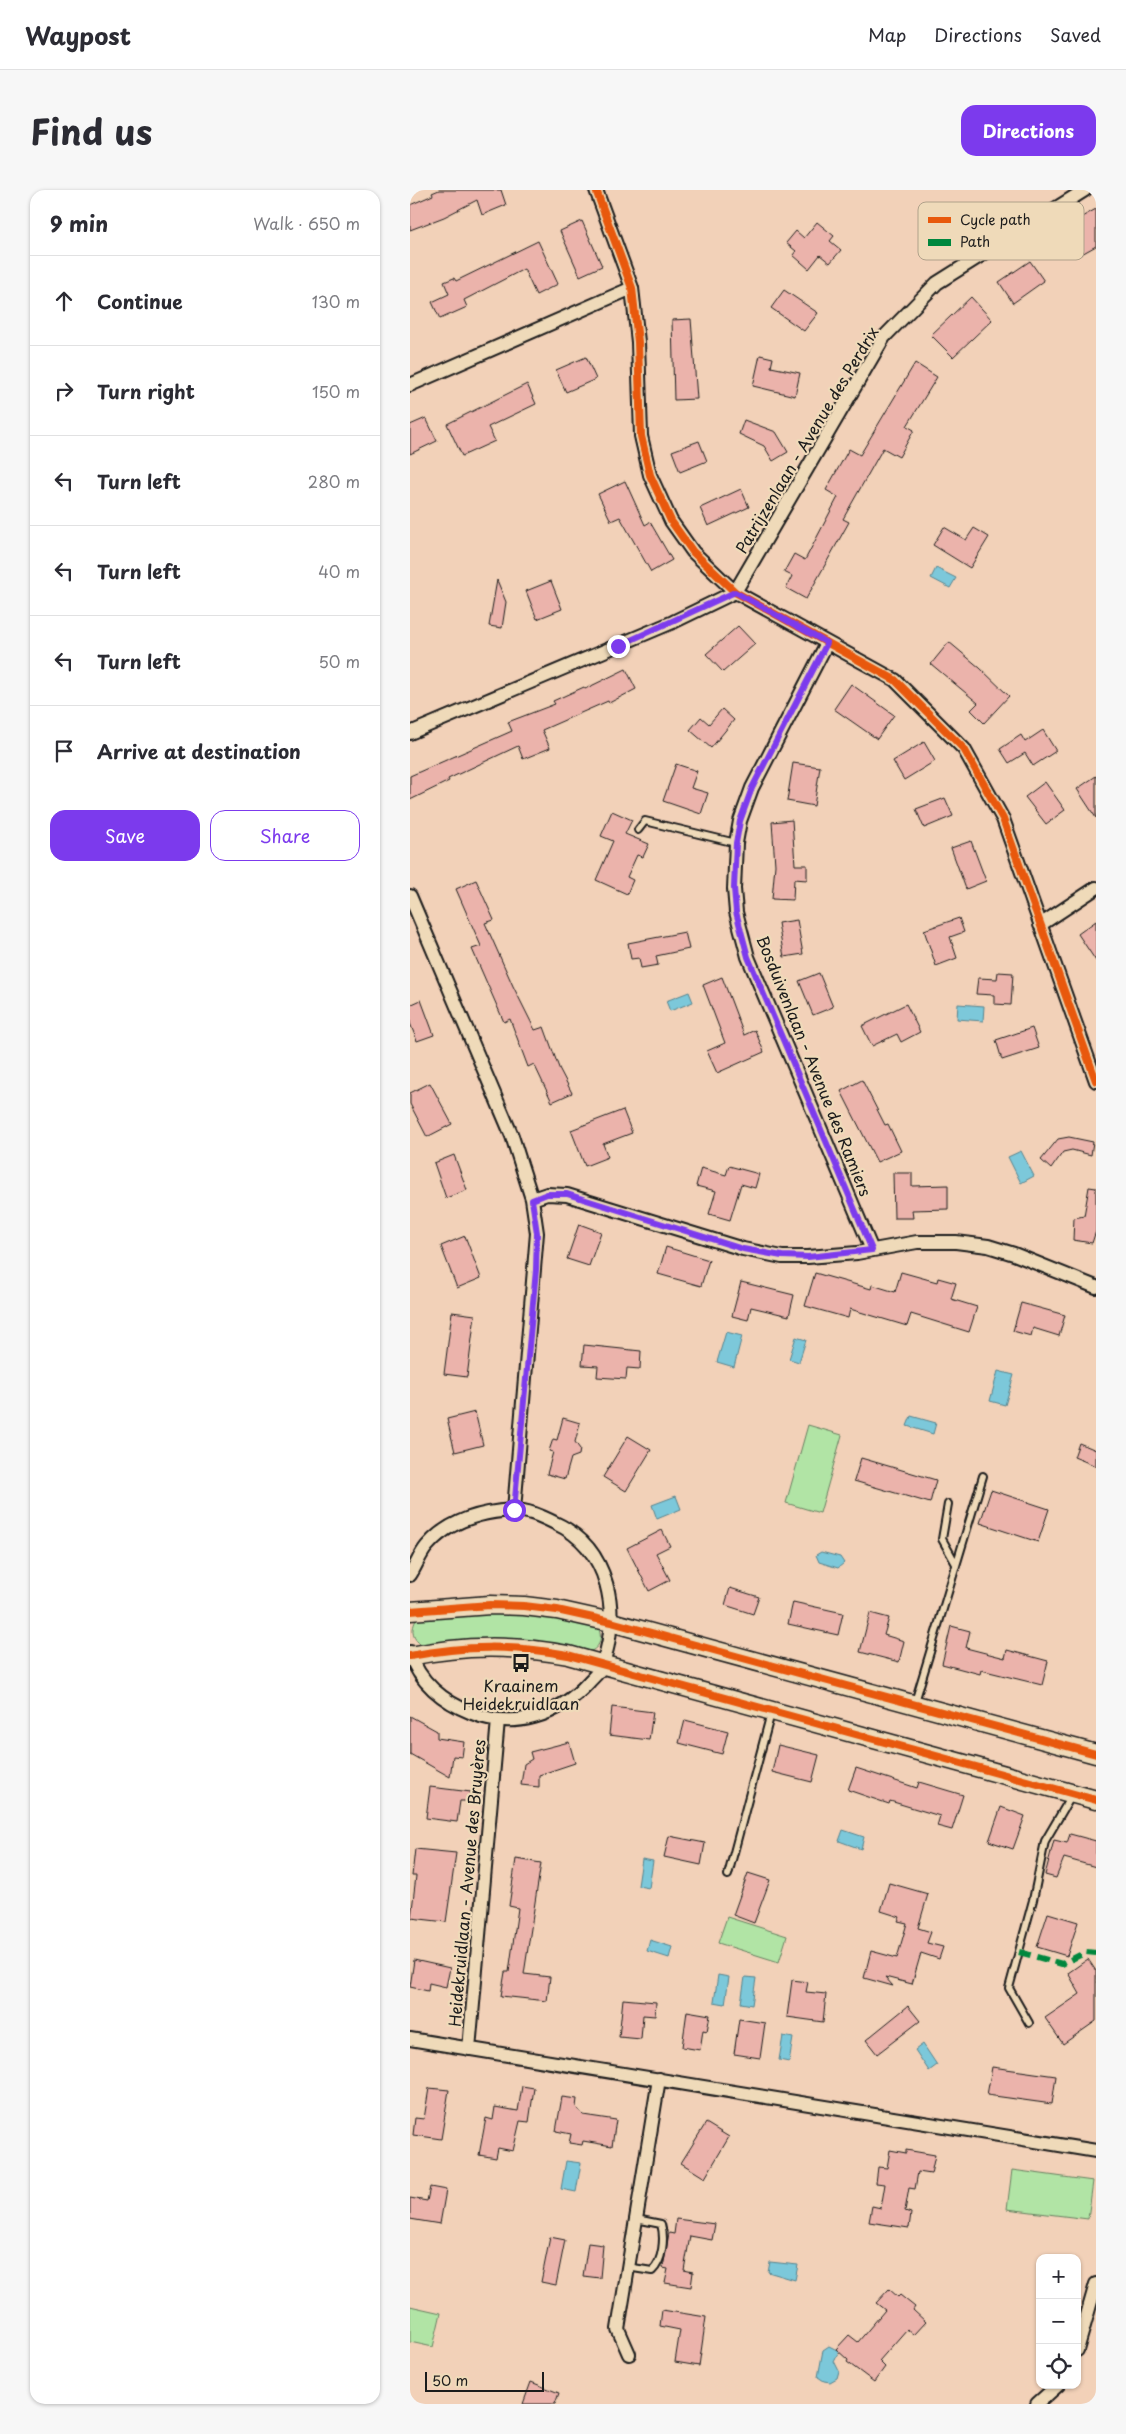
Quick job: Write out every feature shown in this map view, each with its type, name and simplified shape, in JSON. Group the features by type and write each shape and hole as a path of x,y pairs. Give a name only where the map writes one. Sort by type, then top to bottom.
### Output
{"street":[{"path":"596,190 632,288 638,342 641,436 650,475 671,520 684,541 702,562 735,592 895,680 964,749 1003,819 1096,1080"},
{"name":"Patrijzenlaan - Avenue des Perdrix","path":"1066,202 1085,190"},
{"name":"Patrijzenlaan - Avenue des Perdrix","path":"735,592 884,337 937,283 974,260"},
{"path":"410,385 632,288"},
{"path":"410,733 672,622 735,592"},
{"name":"Bosduivenlaan - Avenue des Ramiers","path":"827,643 752,788 740,821 736,843 734,888 736,912 748,957 872,1250"},
{"path":"1040,925 1096,888"},
{"path":"410,896 512,1136 532,1200 537,1233 536,1270 514,1510"},
{"path":"532,1200 547,1194 567,1194 743,1249 782,1256 808,1257 872,1250 917,1242 973,1243 1014,1254 1096,1288"},
{"path":"410,1575 427,1546 447,1529 477,1514 514,1510 533,1513 566,1528 590,1550 603,1571 610,1593 612,1622 602,1663 602,1668 577,1695 556,1710 535,1718 514,1721 484,1718 454,1706 433,1690 420,1673 410,1654 498,1646 537,1650 602,1663 771,1712 1096,1800"},
{"path":"410,1611 482,1605 524,1606 557,1610 612,1622 1096,1754"},
{"name":"Heidekruidlaan - Avenue des Bruyères","path":"469,2049 498,1720"},
{"path":"410,2039 1096,2151"},
{"path":"629,2354 618,2329 659,2079"},
{"path":"1079,2344 1096,2284"},
{"path":"1037,2404 1054,2389"}],"lane":[{"path":"638,830 645,821 736,843"},
{"path":"915,1704 983,1476"},
{"path":"948,1504 942,1539 956,1564"},
{"path":"728,1875 771,1712"},
{"path":"1029,2023 1009,1988 1033,1900 1045,1841 1073,1794"},
{"path":"627,2267 652,2271 658,2265 664,2234 661,2224 635,2219"}],"green space":[{"path":"808,1425 842,1435 820,1513 786,1503"},
{"path":"523,1610 598,1627 600,1642 596,1648 589,1652 424,1646 417,1641 413,1634 413,1627 417,1618"},
{"path":"727,1917 787,1936 779,1962 718,1943"},
{"path":"1012,2170 1093,2181 1088,2219 1007,2209"},
{"path":"410,2306 441,2313 433,2347 410,2342"}],"water":[{"path":"936,568 956,578 950,588 931,578"},
{"path":"689,992 693,1002 670,1011 666,1001"},
{"path":"958,1004 984,1006 983,1021 957,1019"},
{"path":"1021,1151 1034,1176 1021,1183 1008,1157"},
{"path":"726,1332 742,1336 734,1367 717,1362"},
{"path":"796,1337 806,1340 799,1362 789,1359"},
{"path":"998,1371 1014,1375 1005,1405 990,1401"},
{"path":"911,1416 936,1423 933,1434 907,1426"},
{"path":"676,1496 681,1509 657,1519 652,1505"},
{"path":"821,1552 840,1557 844,1563 838,1568 819,1562 816,1555"},
{"path":"843,1830 864,1837 861,1849 839,1841"},
{"path":"642,1859 653,1861 649,1888 638,1886"},
{"path":"650,1940 672,1947 669,1958 647,1951"},
{"path":"718,1975 729,1977 725,2004 714,2002"},
{"path":"745,1977 756,1978 752,2005 741,2003"},
{"path":"783,2036 793,2038 789,2062 779,2060"},
{"path":"923,2044 937,2065 929,2071 915,2050"},
{"path":"566,2161 581,2163 576,2192 561,2189"},
{"path":"770,2262 798,2265 795,2280 768,2272"},
{"path":"829,2346 839,2351 834,2361 839,2371 837,2378 830,2382 818,2377 823,2350"}],"building":[{"path":"439,190 501,190 506,205 482,215 477,200 444,217 410,230 410,205 433,195 432,193"},
{"path":"1096,209 1096,246 1084,253 1084,216"},
{"path":"582,221 602,266 580,276 560,231"},
{"path":"817,222 834,236 830,241 841,250 830,263 820,255 809,269 793,255 796,251 786,243 796,231 804,238"},
{"path":"538,241 558,284 536,295 524,269 464,300 467,307 440,319 432,302 449,294 444,282 454,278 456,281"},
{"path":"1030,261 1044,281 1013,303 999,282"},
{"path":"784,290 818,313 804,331 771,308"},
{"path":"971,297 992,320 953,357 931,335"},
{"path":"691,319 697,399 674,400 672,320"},
{"path":"760,355 773,358 771,367 800,373 795,396 753,386"},
{"path":"586,357 596,379 566,392 556,370"},
{"path":"915,363 937,377 907,426 914,430 899,457 883,448 843,519 849,522 806,599 786,588 792,576 784,572 794,554 805,560 838,497 826,490 849,449 860,455"},
{"path":"527,384 536,404 488,427 495,441 462,456 447,424"},
{"path":"426,418 437,441 410,454 410,425"},
{"path":"744,420 776,432 788,452 773,461 764,446 739,434"},
{"path":"699,441 707,461 680,472 672,451"},
{"path":"625,481 645,525 650,522 672,560 651,572 620,517 611,521 598,494"},
{"path":"741,489 749,507 708,526 700,508"},
{"path":"944,527 966,540 974,528 989,537 970,568 933,545"},
{"path":"497,580 506,602 502,628 489,626"},
{"path":"551,581 562,609 537,619 526,591"},
{"path":"738,626 755,644 723,672 706,654"},
{"path":"949,642 1009,696 984,723 971,710 978,703 931,664"},
{"path":"626,669 636,689 609,703 608,701 542,730 550,748 523,759 518,746 448,779 449,781 410,800 410,776 512,731 508,722 555,704 553,701 584,687 585,689"},
{"path":"851,684 894,715 877,739 834,709"},
{"path":"722,709 734,720 711,748 690,730 701,717 709,724"},
{"path":"1043,730 1056,751 1033,766 1025,753 1009,763 1000,749 1021,735 1025,742"},
{"path":"924,742 935,761 904,780 893,761"},
{"path":"793,763 820,767 814,806 787,801"},
{"path":"676,764 697,771 691,788 708,793 701,814 663,801"},
{"path":"1096,776 1096,818 1077,789"},
{"path":"1045,782 1065,810 1046,824 1025,797"},
{"path":"945,798 953,816 924,828 916,809"},
{"path":"612,811 632,820 625,834 649,844 643,857 637,855 627,877 633,880 627,894 596,880 613,841 601,836"},
{"path":"792,820 795,865 807,865 807,880 794,879 793,900 772,899 775,865 772,822"},
{"path":"971,841 986,881 966,889 951,848"},
{"path":"476,880 494,920 485,923 513,986 535,1030 544,1027 559,1068 572,1093 552,1102 534,1064 528,1067 510,1019 504,1022 472,949 481,946 456,889"},
{"path":"959,918 964,932 950,937 957,958 936,966 924,930"},
{"path":"797,920 803,954 784,957 778,923"},
{"path":"1096,921 1096,961 1078,934"},
{"path":"685,932 689,949 656,956 658,965 641,968 639,958 631,959 628,943"},
{"path":"998,972 1013,973 1011,1005 994,1004 994,995 976,994 978,978 997,979"},
{"path":"819,973 833,1007 813,1015 799,981"},
{"path":"722,977 744,1035 755,1030 764,1052 717,1073 707,1051 725,1043 703,985"},
{"path":"421,1000 434,1035 417,1041 410,1023 410,1005"},
{"path":"906,1004 920,1032 901,1042 897,1034 872,1046 862,1026"},
{"path":"1032,1028 1039,1048 1002,1060 996,1040"},
{"path":"862,1080 885,1125 888,1124 901,1151 877,1162 841,1091"},
{"path":"430,1083 452,1124 427,1137 410,1104 410,1093"},
{"path":"623,1110 632,1133 603,1144 608,1157 585,1166 571,1130"},
{"path":"1069,1137 1093,1142 1091,1155 1072,1150 1063,1152 1051,1169 1041,1160 1058,1139"},
{"path":"454,1155 467,1190 446,1198 434,1163"},
{"path":"729,1166 759,1174 755,1188 741,1184 730,1220 709,1214 716,1191 696,1186 701,1168 726,1175"},
{"path":"893,1173 912,1173 912,1186 948,1185 948,1209 912,1210 913,1218 894,1218"},
{"path":"1089,1187 1096,1188 1096,1231 1092,1243 1073,1240 1074,1218 1084,1216"},
{"path":"579,1224 601,1232 589,1266 567,1259"},
{"path":"465,1236 481,1278 457,1288 441,1246"},
{"path":"666,1247 709,1260 701,1286 658,1274"},
{"path":"901,1272 937,1282 938,1278 956,1283 951,1299 977,1307 969,1332 911,1314 907,1326 850,1309 848,1318 805,1306 815,1273 871,1289 872,1285 895,1292"},
{"path":"741,1282 794,1295 789,1316 751,1307 748,1320 732,1316"},
{"path":"1021,1303 1065,1315 1059,1336 1033,1328 1031,1336 1013,1331"},
{"path":"452,1312 475,1315 467,1377 444,1374"},
{"path":"584,1345 641,1351 640,1369 627,1368 626,1379 597,1377 598,1366 582,1365"},
{"path":"475,1412 483,1445 455,1452 447,1419"},
{"path":"563,1418 580,1423 575,1442 580,1449 579,1455 571,1458 565,1479 547,1474 553,1452 549,1451 553,1439 557,1440"},
{"path":"628,1436 651,1450 626,1491 603,1477"},
{"path":"1079,1443 1096,1450 1096,1466 1074,1457"},
{"path":"861,1458 936,1480 930,1503 854,1481"},
{"path":"991,1490 1049,1509 1038,1542 980,1523"},
{"path":"662,1530 670,1546 656,1553 670,1580 649,1591 627,1548"},
{"path":"730,1588 759,1597 753,1614 725,1605"},
{"path":"793,1602 843,1613 838,1635 788,1624"},
{"path":"870,1613 889,1618 884,1635 904,1641 899,1662 860,1652"},
{"path":"951,1626 970,1631 966,1648 1005,1658 1007,1650 1048,1661 1042,1685 981,1670 980,1674 942,1664"},
{"path":"612,1707 653,1712 649,1740 609,1735"},
{"path":"410,1716 437,1731 437,1738 464,1742 462,1757 453,1756 450,1777 410,1754"},
{"path":"685,1720 728,1731 722,1754 679,1743"},
{"path":"569,1742 575,1763 539,1775 539,1787 521,1785 524,1764 532,1759 530,1752"},
{"path":"778,1745 819,1755 812,1782 772,1772"},
{"path":"856,1768 917,1788 919,1782 963,1795 952,1830 937,1826 940,1816 890,1801 889,1804 848,1790"},
{"path":"430,1787 471,1792 471,1801 460,1801 457,1822 426,1818"},
{"path":"1001,1807 1025,1816 1013,1849 989,1841"},
{"path":"1070,1834 1096,1841 1096,1867 1064,1858 1056,1878 1045,1875 1054,1840 1067,1843"},
{"path":"669,1836 705,1843 701,1865 664,1857"},
{"path":"415,1849 456,1853 446,1922 411,1918 416,1876 412,1876"},
{"path":"516,1859 541,1863 524,1974 550,1977 547,2001 501,1996 505,1972 509,1972 518,1908 509,1906"},
{"path":"748,1873 770,1880 754,1923 733,1915"},
{"path":"889,1883 928,1894 918,1928 931,1932 927,1943 943,1947 939,1959 921,1953 912,1984 885,1977 893,1986 864,1978 871,1951 897,1958 907,1923 898,1921 900,1917 881,1911"},
{"path":"1048,1913 1078,1922 1067,1956 1037,1947"},
{"path":"1088,1959 1096,1971 1096,2021 1063,2044 1045,2018 1080,1994 1068,1973"},
{"path":"414,1960 450,1968 446,1987 429,1983 428,1991 410,1987"},
{"path":"792,1980 808,1982 806,1992 826,1994 823,2022 787,2017"},
{"path":"623,1999 656,2002 655,2016 643,2015 641,2039 619,2037"},
{"path":"908,2006 920,2021 877,2054 866,2040"},
{"path":"687,2011 710,2015 707,2031 703,2030 700,2050 682,2047"},
{"path":"739,2019 765,2023 760,2058 734,2054"},
{"path":"992,2067 1056,2076 1052,2104 987,2095"},
{"path":"522,2086 534,2088 529,2122 520,2121 513,2151 498,2148 496,2158 479,2155 486,2118 493,2120 495,2107 518,2111"},
{"path":"429,2088 449,2090 441,2139 413,2135 415,2118 424,2119"},
{"path":"562,2097 577,2099 576,2107 583,2115 616,2120 612,2146 583,2141 582,2145 569,2143 571,2134 556,2131"},
{"path":"706,2123 729,2137 705,2178 681,2163"},
{"path":"890,2150 906,2153 906,2150 935,2155 931,2174 918,2172 915,2189 909,2188 905,2211 911,2213 909,2228 869,2222 872,2206 881,2208 885,2184 876,2183 878,2167 887,2168"},
{"path":"430,2187 446,2190 440,2224 410,2219 410,2198 427,2201"},
{"path":"676,2219 715,2224 712,2240 690,2236 684,2270 693,2272 691,2287 665,2283 668,2269 663,2268 669,2233 674,2234"},
{"path":"550,2237 565,2240 556,2285 541,2282"},
{"path":"588,2243 603,2245 600,2278 583,2276"},
{"path":"889,2289 915,2307 913,2310 926,2322 914,2335 907,2329 879,2361 885,2367 874,2382 847,2362 848,2360 836,2349 849,2335 858,2342 885,2310 876,2303"},
{"path":"662,2310 706,2317 699,2366 675,2362 680,2330 660,2326"},
{"path":"531,2382 559,2393 555,2404 523,2404"}],"marked path":[{"path":"1019,1952 1062,1964 1086,1952 1096,1953"}],"cycle path":[{"path":"596,190 632,288 638,342 641,436 650,475 671,521 693,552 735,592 895,680 964,749 1003,819 1096,1081"},
{"path":"410,1611 490,1605 524,1606 557,1610 611,1622 1096,1754"},
{"path":"410,1656 470,1648 528,1649 568,1655 1096,1800"}],"place":[{"name":"Kraainem Heidekruidlaan","path":"521,1663"}],"route":[{"path":"514,1510 536,1270 537,1233 532,1200 547,1194 567,1194 743,1249 782,1256 808,1257 857,1254 872,1250 748,957 736,912 734,888 736,843 740,821 752,788 800,699 827,643 735,592 618,646"}]}
